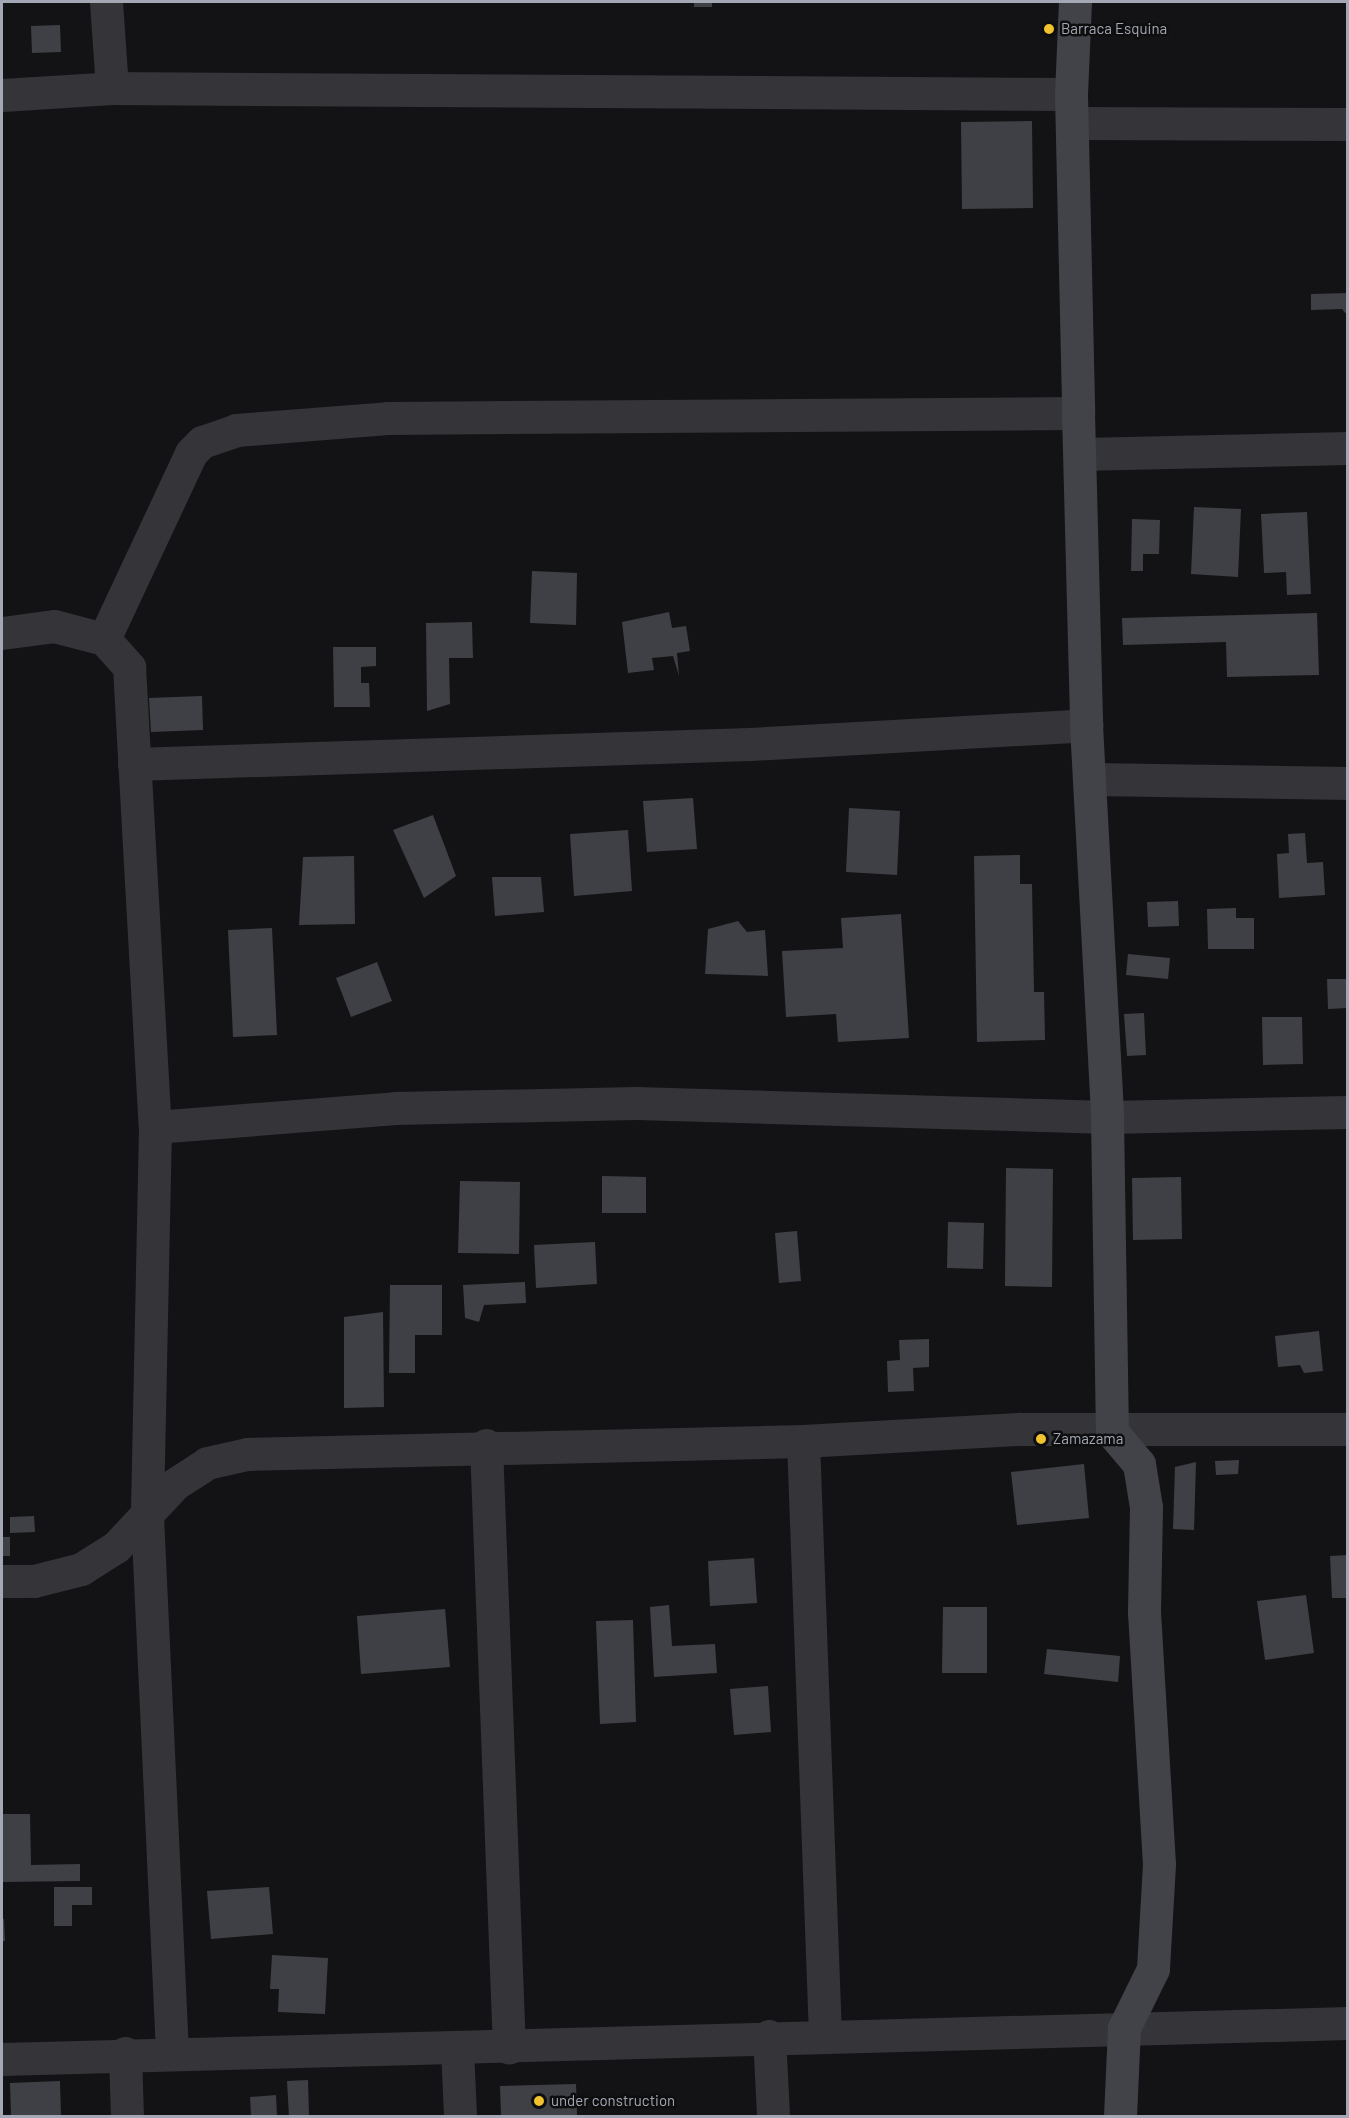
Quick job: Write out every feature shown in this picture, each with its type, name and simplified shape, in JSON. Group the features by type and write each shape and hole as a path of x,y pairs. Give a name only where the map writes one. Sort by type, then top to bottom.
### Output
{"street":[{"path":"106,2 112,88"},
{"path":"1075,2 1073,109 1086,725 1091,779 1107,1117 1112,1432 1139,1464 1146,1507 1144,1612 1159,1864 1153,1969 1124,2028 1120,2116"},
{"path":"2,95 112,88 1073,109 1347,124"},
{"path":"104,639 191,453 202,442 236,430 388,418 1078,414"},
{"path":"1080,454 1347,448"},
{"path":"2,633 54,626 104,639 129,667 155,1127 147,1516 172,2052"},
{"path":"134,764 750,744 1086,725"},
{"path":"1091,779 1347,783"},
{"path":"155,1127 395,1108 636,1103 1107,1117 1347,1112"},
{"path":"2,1581 34,1581 81,1569 116,1547 175,1484 207,1463 247,1454 486,1445 803,1441 1021,1429 1112,1432 1347,1429"},
{"path":"803,1441 825,2035"},
{"path":"486,1445 509,2048"},
{"path":"2,2059 125,2053 509,2048 769,2036 1347,2023"},
{"path":"769,2036 773,2116"},
{"path":"457,2049 460,2116"},
{"path":"125,2053 127,2116"}],"building":[{"path":"694,2 712,2 712,7 694,7"},
{"path":"60,25 61,52 32,53 31,26"},
{"path":"1032,121 1033,208 962,209 961,122"},
{"path":"1348,293 1348,316 1342,309 1311,310 1311,294"},
{"path":"1194,507 1241,509 1238,577 1191,574"},
{"path":"1307,512 1311,594 1287,595 1286,572 1264,573 1261,514"},
{"path":"1132,519 1160,520 1159,554 1143,554 1143,571 1131,571"},
{"path":"532,571 577,573 576,625 530,623"},
{"path":"669,612 672,628 686,626 690,651 677,653 679,676 673,656 652,658 654,670 628,673 622,622"},
{"path":"1317,613 1319,675 1227,677 1226,642 1123,645 1122,618"},
{"path":"472,622 473,658 449,658 450,704 427,711 426,623"},
{"path":"333,647 376,647 376,666 361,667 361,683 369,683 370,707 334,707"},
{"path":"202,696 203,730 151,732 149,698"},
{"path":"693,798 697,849 647,852 643,801"},
{"path":"849,808 900,811 897,875 846,872"},
{"path":"433,815 456,876 424,898 393,830"},
{"path":"628,830 632,891 574,896 570,834"},
{"path":"1305,833 1307,863 1323,862 1325,895 1279,898 1277,854 1289,853 1288,834"},
{"path":"1020,855 1020,884 1032,884 1034,992 1044,992 1045,1040 977,1042 974,856"},
{"path":"354,856 355,924 299,925 303,857"},
{"path":"492,877 541,877 544,912 495,916"},
{"path":"1178,901 1179,926 1148,927 1147,902"},
{"path":"1236,908 1236,918 1254,918 1254,949 1208,949 1207,909"},
{"path":"901,914 909,1038 838,1042 836,1014 786,1017 782,951 843,948 841,918"},
{"path":"738,921 747,932 765,930 768,976 705,974 708,929"},
{"path":"272,928 277,1035 233,1037 228,930"},
{"path":"1128,954 1170,958 1168,979 1126,975"},
{"path":"377,962 392,1001 351,1017 336,978"},
{"path":"1327,979 1348,979 1348,1008 1328,1009"},
{"path":"1144,1013 1146,1055 1127,1056 1124,1014"},
{"path":"1262,1017 1302,1017 1303,1064 1263,1065"},
{"path":"1006,1168 1053,1169 1052,1287 1005,1286"},
{"path":"602,1176 646,1177 646,1213 602,1213"},
{"path":"1181,1177 1182,1239 1133,1240 1132,1178"},
{"path":"460,1181 520,1182 519,1254 458,1253"},
{"path":"948,1222 984,1223 983,1269 947,1268"},
{"path":"797,1231 801,1281 779,1283 775,1233"},
{"path":"595,1242 597,1284 536,1288 534,1245"},
{"path":"525,1282 526,1303 484,1305 479,1322 465,1318 463,1285"},
{"path":"390,1285 442,1285 442,1335 415,1335 415,1373 389,1373"},
{"path":"383,1312 384,1407 344,1408 344,1317"},
{"path":"1319,1331 1323,1371 1304,1373 1300,1365 1278,1367 1275,1336"},
{"path":"929,1339 929,1367 913,1368 914,1391 888,1392 887,1361 900,1360 899,1340"},
{"path":"1239,1460 1238,1474 1216,1475 1215,1461"},
{"path":"1196,1462 1194,1530 1173,1529 1175,1467"},
{"path":"1084,1464 1089,1518 1017,1525 1011,1472"},
{"path":"34,1516 35,1532 10,1533 10,1517"},
{"path":"2,1537 10,1537 10,1556 2,1556"},
{"path":"1348,1555 1348,1598 1332,1598 1330,1556"},
{"path":"754,1558 757,1603 710,1606 708,1561"},
{"path":"1306,1595 1314,1653 1265,1660 1257,1601"},
{"path":"669,1605 672,1646 715,1644 717,1673 654,1677 650,1607"},
{"path":"943,1607 987,1607 987,1673 942,1673"},
{"path":"445,1609 450,1667 361,1674 357,1616"},
{"path":"633,1620 636,1722 600,1724 596,1621"},
{"path":"1047,1649 1120,1656 1118,1682 1044,1674"},
{"path":"768,1686 771,1732 734,1735 730,1689"},
{"path":"2,1814 30,1814 31,1865 80,1864 80,1881 2,1882"},
{"path":"54,1887 92,1887 92,1905 72,1905 72,1926 54,1926"},
{"path":"269,1887 273,1934 211,1939 207,1891"},
{"path":"2,1919 4,1919 5,1941 2,1941"},
{"path":"272,1955 328,1958 325,2014 278,2012 279,1989 270,1989"},
{"path":"308,2080 309,2116 289,2116 287,2081"},
{"path":"60,2081 61,2116 11,2116 10,2083"},
{"name":"under construction","path":"576,2084 577,2116 501,2116 500,2086"},
{"path":"276,2095 277,2116 251,2116 250,2097"}],"place":[{"name":"Barraca Esquina","path":"1049,29"},
{"name":"Zamazama","path":"1041,1439"},
{"name":"under construction","path":"539,2101"}]}
